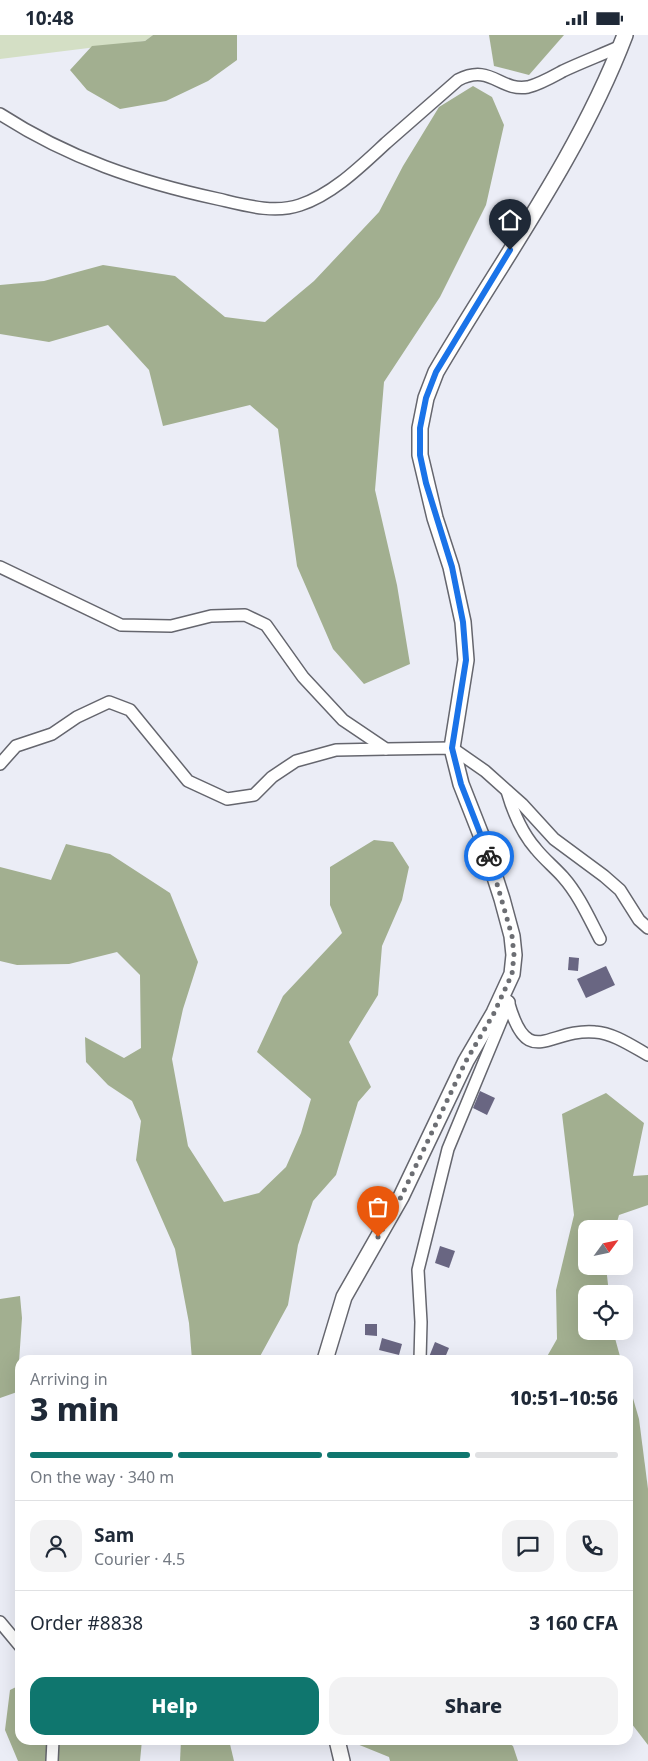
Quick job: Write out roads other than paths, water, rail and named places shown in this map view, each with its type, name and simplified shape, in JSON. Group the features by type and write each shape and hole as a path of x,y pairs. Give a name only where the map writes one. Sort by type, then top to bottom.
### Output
{"street":[{"path":"0,114 31,134 103,168 198,195 277,209 300,205 338,184 458,80 470,74 482,74 513,86 526,87 540,83 623,41"},
{"path":"420,1355 421,1322 418,1270 448,1149 508,994 514,955 512,936 502,899 483,840 461,784 452,748 466,660 463,622 452,567 435,518 420,455 420,428 426,398 436,372 556,178 584,129 623,41"},
{"path":"0,567 121,625 171,626 211,615 245,615 266,625 303,677 343,720 386,749"},
{"path":"0,764 16,746 52,734 77,717 109,702 130,710 188,781 227,799 254,795 272,777 296,761 336,750 452,748 485,771 522,803 554,839 620,890 640,920 648,928"},
{"path":"506,789 513,812 522,829 535,849 563,877 578,897 600,939"},
{"path":"508,994 518,1029 525,1038 533,1042 543,1042 582,1032 593,1032 611,1036 648,1055"},
{"path":"327,1355 344,1297 401,1197 466,1061 494,1013 508,994"},
{"path":"0,1621 15,1640"},
{"path":"52,1761 53,1745"},
{"path":"338,1745 342,1761"}]}
